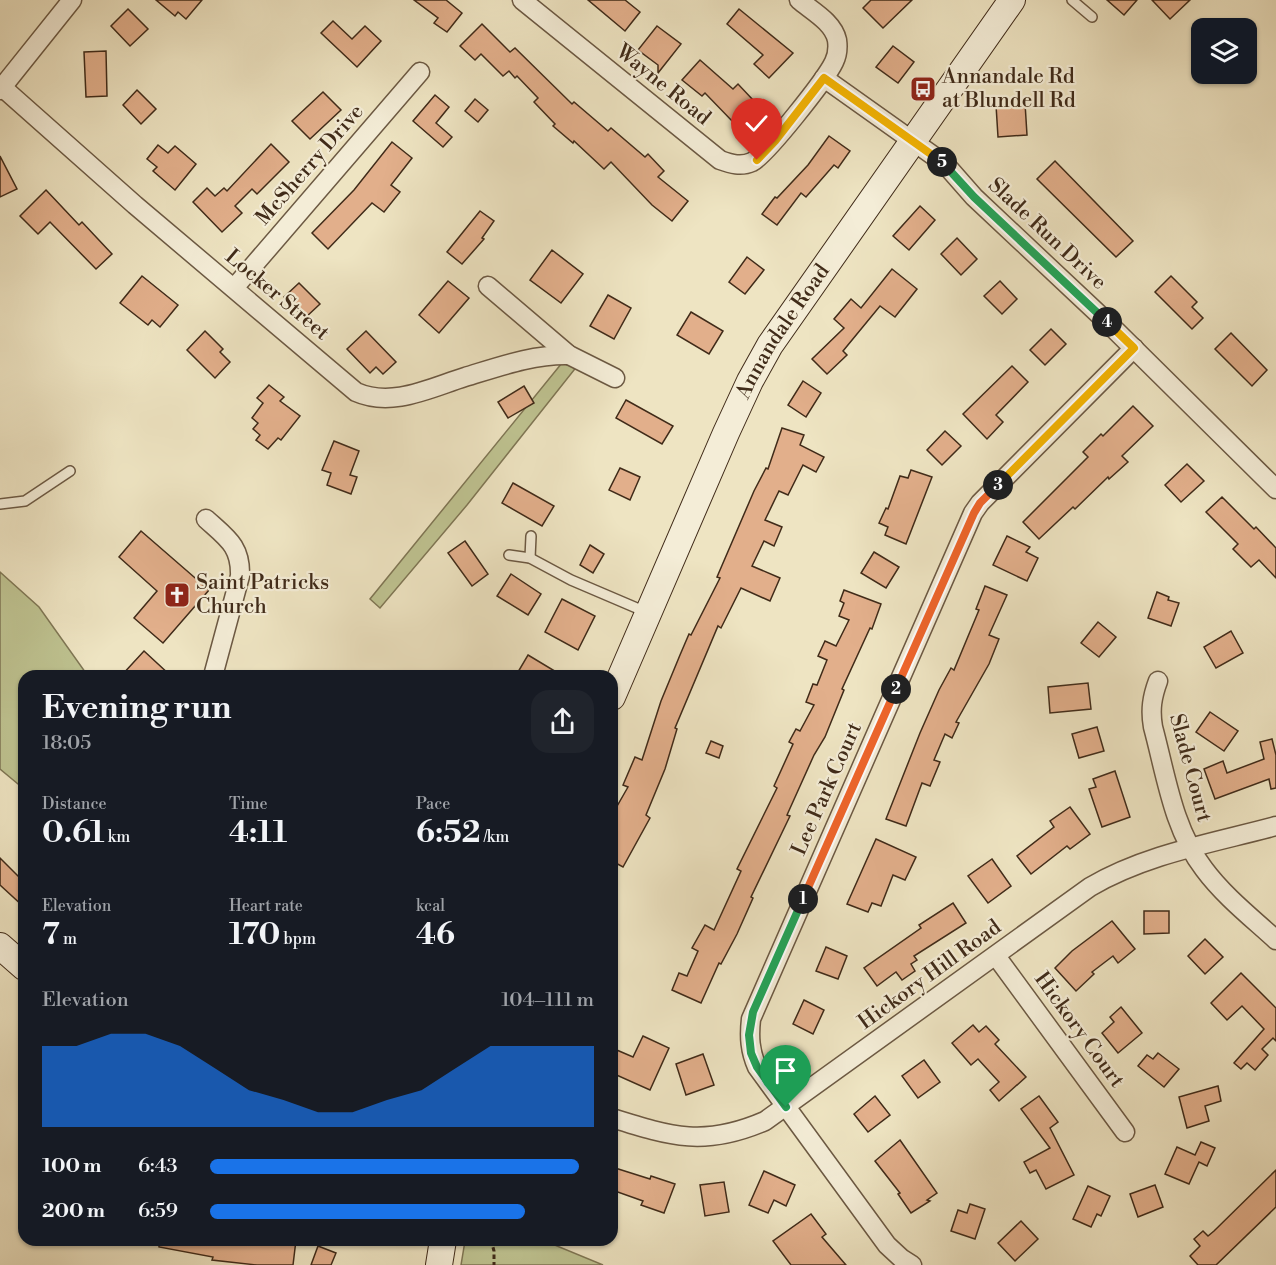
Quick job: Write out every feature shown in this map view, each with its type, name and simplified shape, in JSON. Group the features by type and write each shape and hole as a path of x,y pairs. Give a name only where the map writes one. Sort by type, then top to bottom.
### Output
{"main road":[{"name":"Annandale Road","path":"618,683 726,433 770,345 1012,0"},
{"path":"0,946 18,962"},
{"path":"439,1265 442,1246"}],"street":[{"path":"1,88 72,0"},
{"name":"Wayne Road","path":"522,0 720,160 741,165 757,160 775,141 834,62 837,40 827,22 799,0"},
{"name":"McSherry Drive","path":"234,288 420,72"},
{"name":"Slade Run Drive","path":"824,78 945,164 974,197 1134,348 1276,489"},
{"name":"Locker Street","path":"1,88 356,392 367,397 404,396 534,357 554,354 569,355"},
{"path":"488,286 569,355 615,378"},
{"name":"Lee Park Court","path":"912,1265 886,1245 757,1067 751,1053 749,1035 753,1012 974,513 980,503 1134,348"},
{"path":"206,519 229,540 237,551 240,562 240,576 215,670"},
{"name":"Slade Court","path":"1158,681 1152,696 1153,727 1179,826 1204,870 1276,940"},
{"name":"Hickory Hill Road","path":"618,1120 674,1136 698,1138 721,1136 765,1121 1090,887 1129,867 1190,848 1276,826"},
{"name":"Hickory Court","path":"996,956 1125,1132"}],"lane":[{"path":"1072,0 1092,17"},
{"path":"0,504 25,501 70,471"},
{"path":"530,558 531,536"},
{"path":"509,555 530,558 571,580 648,613"}],"path":[{"path":"493,1246 494,1265"}],"green space":[{"path":"566,358 578,365 467,505 380,608 370,599"},
{"path":"0,572 39,607 84,670 18,670 18,784 0,769"},
{"path":"464,1246 557,1246 603,1265 461,1265"}],"building":[{"path":"156,0 202,0 186,19 178,12 175,16"},
{"path":"414,0 446,0 462,13 447,32 434,23 438,18"},
{"path":"588,0 625,0 640,12 625,31"},
{"path":"871,0 912,0 883,28 863,8"},
{"path":"1107,0 1137,0 1124,15"},
{"path":"1152,0 1190,0 1170,19"},
{"path":"128,9 148,29 130,46 111,26"},
{"path":"739,9 793,53 769,78 754,64 763,55 727,24"},
{"path":"333,21 352,39 365,26 381,41 357,67 321,33"},
{"path":"482,24 510,52 515,48 572,104 574,102 608,131 611,128 645,157 648,154 664,171 658,177 688,201 672,221 652,205 611,162 604,169 574,141 573,143 553,126 555,124 534,102 538,98 517,76 515,78 509,71 503,76 481,54 475,60 460,46"},
{"path":"657,26 681,44 658,73 658,65 638,50"},
{"path":"893,46 914,62 898,83 876,67"},
{"path":"106,51 107,96 86,97 84,52"},
{"path":"700,60 733,89 738,84 754,101 733,122 705,93 702,96 682,80"},
{"path":"137,90 156,109 141,124 123,105"},
{"path":"323,92 341,110 310,139 292,121"},
{"path":"435,95 449,107 436,123 452,137 443,147 413,121"},
{"path":"475,99 488,110 478,122 465,111"},
{"path":"1025,103 1027,135 998,137 996,105"},
{"path":"829,136 850,151 838,168 834,165 806,197 801,193 777,225 762,214 775,197 777,198 808,165"},
{"path":"392,142 412,158 391,185 400,192 384,212 372,203 328,249 312,233 354,190"},
{"path":"271,144 289,162 257,194 252,189 235,206 242,213 222,232 193,202 207,188 215,196 224,188 227,191"},
{"path":"158,145 168,153 175,146 196,164 175,190 153,171 157,167 147,159"},
{"path":"0,156 17,189 0,197"},
{"path":"1055,161 1133,241 1116,257 1037,179"},
{"path":"46,190 79,225 82,222 112,254 96,269 50,222 38,234 20,216"},
{"path":"920,206 935,220 909,250 893,236"},
{"path":"480,211 494,221 482,238 484,239 462,264 447,252"},
{"path":"957,238 977,259 961,275 941,254"},
{"path":"552,250 583,274 561,303 530,280"},
{"path":"747,257 764,270 745,294 729,282"},
{"path":"892,269 917,289 895,317 880,306 843,351 847,355 827,374 812,359 844,328 834,319 851,299 861,308"},
{"path":"142,276 178,305 160,327 152,320 148,325 120,303"},
{"path":"1171,276 1197,302 1192,307 1203,318 1192,329 1155,292"},
{"path":"448,281 469,298 439,333 419,315"},
{"path":"1000,281 1017,299 1002,314 984,296"},
{"path":"299,283 320,304 305,318 284,297"},
{"path":"608,295 631,308 614,339 590,326"},
{"path":"691,312 723,331 709,354 677,335"},
{"path":"1051,329 1066,344 1045,365 1030,350"},
{"path":"205,331 223,349 220,352 230,362 215,378 187,350"},
{"path":"366,331 396,362 383,374 376,367 370,373 347,349"},
{"path":"1231,333 1267,370 1252,386 1215,349"},
{"path":"1012,366 1028,382 996,415 1003,422 987,439 963,414"},
{"path":"803,381 821,393 806,417 788,405"},
{"path":"269,385 284,397 280,401 300,416 281,440 278,438 268,449 256,440 260,435 253,429 258,423 252,418 263,403 257,398"},
{"path":"524,386 534,403 508,418 498,402"},
{"path":"626,400 673,426 662,444 616,418"},
{"path":"1133,406 1153,426 1122,456 1128,462 1109,479 1108,477 1075,509 1073,507 1039,539 1023,522 1088,457 1083,452"},
{"path":"782,428 804,435 800,445 824,457 816,472 803,465 788,495 779,491 765,520 782,527 774,546 764,541 752,566 780,578 770,601 741,588 721,628 718,626 675,728 677,729 665,769 646,815 650,818 623,867 618,864 618,804 628,787 623,785 635,757 642,760 661,701 689,634 691,635 720,578 717,577 754,491 766,468 768,469"},
{"path":"945,431 961,446 942,465 927,450"},
{"path":"334,441 359,451 350,475 357,477 351,494 327,485 331,473 322,470"},
{"path":"1187,464 1204,481 1181,502 1165,485"},
{"path":"620,468 640,477 630,500 609,490"},
{"path":"911,470 932,477 906,544 885,535 888,527 879,523 886,508 888,509 900,476 908,478"},
{"path":"513,483 554,506 542,526 502,503"},
{"path":"1222,497 1276,548 1276,578 1259,560 1251,567 1233,549 1238,544 1206,512"},
{"path":"141,531 209,590 163,643 134,618 157,591 119,557"},
{"path":"1007,536 1030,547 1026,552 1038,558 1027,581 993,565"},
{"path":"465,541 488,574 472,586 448,553"},
{"path":"590,545 604,554 593,573 580,565"},
{"path":"874,552 899,567 886,588 861,573"},
{"path":"511,574 541,594 528,615 497,596"},
{"path":"985,586 1007,595 989,635 999,639 989,664 956,722 959,723 952,738 945,734 934,760 940,762 930,786 922,783 906,826 886,819 939,690 951,668 954,670 979,610 976,609"},
{"path":"844,590 881,604 872,629 870,628 842,689 844,690 825,737 814,755 787,815 790,816 751,897 753,898 737,934 721,964 719,963 701,1003 672,990 679,973 687,976 698,951 692,948 705,925 714,930 741,871 737,869 777,788 774,786 793,744 789,742 796,729 800,731 814,705 806,702 813,684 817,685 827,660 818,656 825,641 836,646 849,620 839,616 844,603 840,601"},
{"path":"1157,592 1169,597 1168,600 1179,603 1171,626 1148,618"},
{"path":"562,599 595,616 578,650 545,632"},
{"path":"1098,622 1116,637 1099,657 1081,643"},
{"path":"1231,631 1243,653 1216,668 1204,647"},
{"path":"144,651 165,670 127,670"},
{"path":"528,655 553,670 519,670"},
{"path":"1088,683 1091,709 1050,713 1048,687"},
{"path":"1210,712 1238,731 1224,751 1196,732"},
{"path":"1097,727 1104,751 1079,758 1072,734"},
{"path":"1272,739 1276,755 1276,788 1271,789 1269,779 1215,799 1204,769 1223,761 1227,773 1264,759 1260,742"},
{"path":"711,741 723,746 719,758 706,753"},
{"path":"1115,771 1130,817 1102,827 1089,789 1096,787 1093,779"},
{"path":"1070,807 1090,834 1070,849 1067,846 1031,874 1017,856 1054,827 1050,821"},
{"path":"876,839 916,857 905,880 893,875 881,906 872,903 868,912 847,904"},
{"path":"0,858 18,876 18,902 0,885"},
{"path":"992,859 1011,886 988,903 968,876"},
{"path":"953,903 966,923 914,956 917,960 911,964 915,971 902,980 896,972 877,986 864,968 921,928 919,925"},
{"path":"1144,911 1169,911 1169,933 1144,934"},
{"path":"1112,921 1135,949 1118,963 1113,956 1092,972 1094,974 1076,991 1055,968 1072,951"},
{"path":"1205,939 1223,957 1205,974 1188,956"},
{"path":"826,947 847,956 838,979 816,971"},
{"path":"1241,973 1276,1008 1276,1041 1273,1038 1262,1049 1268,1055 1255,1070 1247,1063 1241,1069 1234,1063 1264,1029 1242,1006 1227,1020 1211,1003"},
{"path":"804,1000 824,1010 813,1034 793,1024"},
{"path":"1121,1007 1142,1033 1118,1053 1102,1033 1114,1022 1110,1017"},
{"path":"973,1025 979,1032 986,1026 999,1040 995,1044 1026,1077 999,1101 990,1090 999,1082 978,1059 971,1065 952,1043"},
{"path":"643,1036 669,1048 650,1090 618,1076 618,1051 633,1057"},
{"path":"1158,1053 1179,1069 1164,1087 1138,1066 1147,1055 1153,1059"},
{"path":"703,1054 714,1085 686,1095 676,1064"},
{"path":"924,1060 940,1082 918,1098 902,1076"},
{"path":"1218,1086 1221,1101 1205,1106 1209,1121 1187,1128 1179,1097"},
{"path":"875,1096 890,1115 868,1132 854,1114"},
{"path":"1039,1096 1058,1122 1050,1128 1074,1175 1046,1189 1036,1170 1030,1173 1024,1162 1050,1148 1021,1109"},
{"path":"900,1140 937,1193 927,1200 930,1201 911,1213 898,1194 900,1193 875,1161"},
{"path":"1201,1142 1215,1148 1207,1166 1199,1162 1189,1184 1165,1174 1177,1147 1195,1155"},
{"path":"618,1169 675,1184 664,1213 641,1205 643,1201 618,1192"},
{"path":"1276,1170 1276,1207 1216,1265 1198,1265 1190,1256 1200,1246 1194,1239 1203,1231 1208,1236 1214,1231"},
{"path":"764,1171 795,1185 786,1206 774,1200 768,1213 749,1205"},
{"path":"724,1182 729,1212 705,1216 700,1185"},
{"path":"1155,1185 1163,1207 1138,1217 1130,1194"},
{"path":"1088,1186 1110,1196 1101,1216 1097,1214 1091,1227 1073,1219"},
{"path":"970,1204 985,1209 975,1239 951,1231 958,1210 967,1213"},
{"path":"811,1214 826,1234 822,1237 846,1265 791,1265 773,1241"},
{"path":"1021,1221 1038,1239 1015,1261 998,1243"},
{"path":"295,1246 293,1265 257,1265 212,1260 213,1257 159,1247"},
{"path":"318,1246 336,1253 331,1265 311,1265"}],"place":[{"name":"Annandale Rd at Blundell Rd","path":"923,89"},
{"name":"Saint Patricks Church","path":"177,595"}],"route":[{"path":"757,160 775,141 824,78 945,164 974,197 1134,348 980,503 974,513 753,1012 749,1035 751,1053 757,1067 786,1107"}]}
